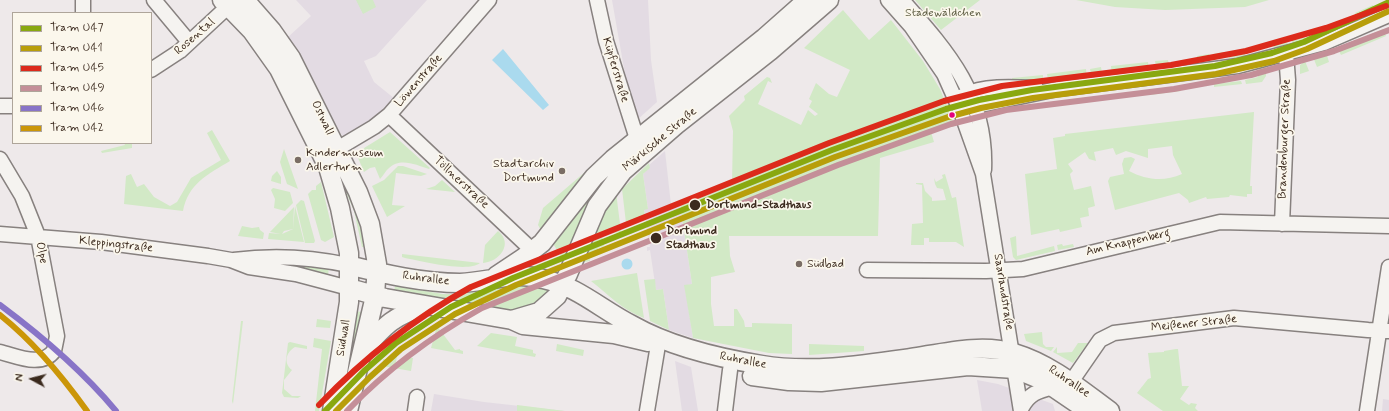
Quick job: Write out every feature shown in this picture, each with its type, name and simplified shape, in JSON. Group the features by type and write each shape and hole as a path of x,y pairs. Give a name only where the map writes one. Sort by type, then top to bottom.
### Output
{"main road":[{"name":"Ostwall","path":"245,0 272,31 291,58 337,149 365,207 376,251 377,272"},
{"name":"Märkische Straße","path":"490,279 533,251 594,177 637,139 764,38 807,0"},
{"name":"Märkische Straße","path":"512,320 539,312 551,302 563,285 594,211 602,197 622,171 676,125 770,52 829,0"},
{"name":"Ostwall","path":"229,2 280,69 331,174 349,249 348,265"},
{"name":"Ruhrallee","path":"348,265 377,272 453,283 511,275 532,276 563,285 633,326 660,338 714,356 765,366 828,368 966,350 1014,361 1088,411"},
{"name":"Südwall","path":"332,411 348,309 348,265"},
{"name":"Südwall","path":"348,411 375,296 377,272"},
{"name":"Ruhrallee","path":"348,288 375,296 426,306 512,320 523,325 614,334 658,346 730,370 771,379 821,382 1014,361 1038,362 1071,382 1110,411"},
{"path":"363,350 386,324 396,317 426,306"}],"street":[{"path":"82,0 83,12"},
{"path":"154,0 189,42"},
{"name":"Löwenstraße","path":"337,149 374,127 390,115 489,0"},
{"name":"Küpferstraße","path":"597,0 606,41 637,139"},
{"name":"Saarlandstraße","path":"888,0 934,57 956,99 983,174 1021,410"},
{"name":"Saarlandstraße","path":"902,0 947,54 971,92 976,106 984,152 983,174"},
{"name":"Rosental","path":"153,64 180,51 229,2"},
{"path":"956,99 976,106 1057,89 1231,67 1286,54 1330,41 1389,15"},
{"name":"Brandenburger Straße","path":"1282,224 1288,80 1286,54"},
{"path":"956,99 971,92 1019,87 1057,89"},
{"path":"0,106 12,106"},
{"name":"Töllnerstraße","path":"390,115 533,251"},
{"name":"Olpe","path":"0,158 22,196 38,236 58,336 57,345 52,354 42,360 34,360 0,352"},
{"name":"Am Knappenberg","path":"868,270 999,270 1023,268 1220,222 1389,226"},
{"name":"Kleppingstraße","path":"0,234 38,236 151,248 231,260 250,267 296,274 348,288"},
{"name":"Kleppingstraße","path":"231,260 254,258 302,258 348,265"},
{"path":"1367,411 1384,331 1389,267"},
{"name":"Meißener Straße","path":"1071,382 1100,340 1114,333 1234,318 1384,331"},
{"path":"647,411 658,346"},
{"path":"725,411 730,370"},
{"path":"1021,410 1026,399 1032,393 1054,388"}],"shaded area":[{"path":"296,0 427,0 376,56 364,61 374,82 395,99 381,114 343,136 339,132 306,68 287,38 311,16"},
{"path":"612,0 648,0 651,60 657,102 637,120 632,114"},
{"path":"665,151 671,205 680,204 692,284 685,286 693,338 669,330 663,289 656,290 650,250 647,251 647,247 650,247 644,209 648,209 643,174 649,168 649,165"},
{"path":"675,361 691,367 698,411 682,411"},
{"path":"977,380 998,384 1053,404 1055,411 982,411"},
{"path":"434,394 484,402 565,411 431,411"},
{"path":"1383,399 1389,400 1389,411 1382,411"}],"green space":[{"path":"356,0 373,0 376,7 363,14"},
{"name":"Stadewäldchen","path":"915,0 980,0 941,30"},
{"path":"1076,0 1269,0 1245,7 1165,10 1115,7"},
{"path":"1373,5 1377,14 1370,13 1357,19 1355,13"},
{"name":"Stadewäldchen","path":"843,10 869,40 891,20 923,61 940,89 955,126 931,132 934,142 880,158 878,236 729,236 730,256 735,272 711,277 711,304 714,326 734,326 734,309 737,309 744,321 745,327 752,327 752,323 792,324 792,354 769,353 693,338 684,285 692,284 680,204 715,192 715,187 727,187 728,183 732,183 733,131 729,116 745,100 744,96 767,77 770,78 772,83 768,81 758,104 801,125 808,110 815,116 818,114 809,107 812,101 809,99 816,83 829,94 837,97 850,70 804,48"},
{"path":"1337,21 1339,26 1325,32 1323,27"},
{"path":"1319,28 1322,35 1311,41 1308,33"},
{"path":"1383,29 1386,36 1341,55 1338,49"},
{"path":"1303,34 1306,41 1293,46 1291,38"},
{"path":"1286,39 1289,47 1275,51 1273,44"},
{"path":"1244,50 1246,59 1233,57 1229,58 1228,52"},
{"path":"1223,52 1224,58 1214,60 1213,54"},
{"path":"1326,52 1329,62 1317,67 1313,57"},
{"path":"1209,54 1210,61 1197,62 1197,56"},
{"path":"1168,60 1169,66 1156,67 1155,61"},
{"path":"1305,61 1309,71 1300,74 1300,65"},
{"path":"1148,62 1149,70 1143,70 1143,74 1112,77 1111,66"},
{"path":"1266,65 1266,76 1262,82 1246,84 1245,80 1258,77 1257,70"},
{"path":"1101,67 1103,79 1092,79 1090,69"},
{"path":"1086,69 1087,79 1048,80 1047,74"},
{"path":"1043,75 1043,80 1013,82 1012,78"},
{"path":"1241,81 1242,84 1214,87 1214,84"},
{"path":"1181,89 1181,91 1150,95 1150,92"},
{"path":"1016,102 1017,108 1028,107 1028,109 999,112 998,106"},
{"path":"1063,103 1063,105 1030,109 1030,107"},
{"path":"1254,112 1250,186 1252,186 1252,194 1247,194 1247,197 1230,195 1229,197 1207,199 1206,197 1189,203 1188,200 1179,193 1115,210 1108,181 1110,177 1124,174 1122,164 1124,158 1131,157 1135,159 1129,171 1135,174 1155,179 1175,177 1182,174 1173,155 1172,146 1148,149 1148,158 1126,151 1116,155 1113,148 1094,152 1096,161 1089,159 1085,152 1068,164 1073,171 1070,174 1074,190 1091,186 1095,206 1088,208 1089,216 1080,218 1082,227 1060,232 1059,229 1031,235 1025,174 1057,169 1053,138 1065,136 1065,134"},
{"path":"212,130 230,161 207,175 194,187 189,194 183,211 124,204 126,176 131,174 137,187 144,184 154,197 170,206 177,202 191,178 221,160 207,133"},
{"path":"390,132 430,168 403,162 398,163 388,169 380,179 375,167 364,172 356,153"},
{"path":"132,144 132,148 102,153 101,151"},
{"path":"284,149 298,189 287,184 280,162"},
{"path":"649,163 650,168 643,174 648,209 644,210 646,220 626,223 622,189"},
{"path":"398,166 403,166 427,174 421,176 396,173 392,205 405,206 387,217 372,186 384,180"},
{"path":"592,166 593,167 542,232 538,225 543,208"},
{"path":"612,168 567,266 552,242"},
{"path":"277,171 281,177 281,184 271,181 272,176"},
{"path":"341,174 355,203 368,247 362,247 354,211 339,176"},
{"path":"945,174 952,198 956,197 964,247 956,242 929,242 929,238 924,238 924,245 911,245 912,224 923,223 922,185 916,183 923,183 925,191 932,198 932,201 946,200 943,189 937,188 934,178 936,182 943,178 942,175"},
{"path":"442,180 455,192 426,189 435,186"},
{"path":"321,182 334,237 325,242 321,240 308,194 312,190 316,190 316,186"},
{"path":"273,188 290,192 293,203 285,211 274,208 275,199 271,190"},
{"path":"616,192 621,232 602,235 604,246 598,248 598,252 589,254 590,261 578,263 591,227"},
{"path":"301,200 304,201 315,241 314,243 305,243 296,205"},
{"path":"295,206 304,242 268,239 269,233 281,234 270,232 294,207 293,229","holes":["293,229 282,234 284,231"]},
{"path":"242,226 252,228 259,227 264,233 263,239 238,236"},
{"path":"498,231 503,236 505,247 499,256 489,262 483,263 485,245"},
{"path":"1016,236 1017,256 1054,246 1055,251 1016,260 1013,257 1010,238"},
{"path":"1062,244 1063,246 1073,244 1074,247 1058,250 1057,245"},
{"path":"402,254 480,263 474,266 455,267 405,258 402,257"},
{"path":"283,261 329,267 328,275 289,266 266,264"},
{"path":"637,273 644,318 629,311 616,302 591,281"},
{"path":"655,279 656,290 663,289 669,330 650,321 644,280"},
{"path":"506,285 533,286 553,291 543,302 518,311 394,291 395,286 443,294 459,294"},
{"path":"355,311 361,312 347,372"},
{"path":"317,319 331,321 330,328 316,327"},
{"path":"241,321 243,321 233,404 232,401"},
{"path":"437,326 455,350 460,349 463,351 463,354 431,348"},
{"path":"1042,332 1043,344 1046,347 1054,347 1051,351 1026,341 1024,334"},
{"path":"491,333 517,337 515,346 533,350 533,353 536,354 535,357 477,346"},
{"path":"314,338 331,341 319,411 315,411 322,349 313,347"},
{"path":"290,342 307,346 307,349 295,347 289,352 287,358 287,364 292,370 284,380 284,389 292,396 301,396 298,398 284,397 282,393 288,343"},
{"path":"1078,343 1088,343 1073,363 1053,352 1057,347 1057,353 1072,352"},
{"path":"557,344 584,350 583,356 556,351"},
{"path":"809,344 864,346 864,351 809,355"},
{"path":"1178,349 1182,386 1189,386 1180,399 1189,405 1191,403 1197,404 1195,408 1198,411 1163,411 1137,393 1148,379 1151,378 1148,353"},
{"path":"392,356 397,356 396,362 403,363 404,357 413,358 411,371 382,366 383,359 391,360"},
{"path":"517,405 565,411 517,411"}],"water":[{"path":"503,49 549,105 543,110 492,60"},
{"path":"627,258 631,260 633,264 631,268 627,270 623,268 621,264 623,260"}],"tram line":[{"name":"U47","path":"325,411 364,371 396,343 451,307 513,278 832,150 946,109 979,100 1032,90 1215,66 1272,53 1304,42 1389,2"},
{"name":"U45","path":"319,405 354,371 390,340 429,312 471,287 829,143 944,101 1002,86 1171,65 1246,51 1326,28 1386,6"},
{"name":"U41","path":"336,411 401,349 455,314 516,285 835,157 948,117 981,108 1033,98 1216,74 1274,61 1307,49 1389,11"},
{"name":"U49","path":"347,411 378,381 411,354 445,330 482,308 838,165 951,124 1006,110 1174,89 1251,75 1334,51 1389,30"},
{"name":"U46","path":"0,305 31,329 76,368 116,411"},
{"name":"U42","path":"0,315 24,336 47,360 87,411"}],"place":[{"name":"Kindermuseum Adlerturm","path":"298,160"},
{"name":"Stadtarchiv Dortmund","path":"562,171"},
{"name":"Dortmund-Stadthaus","path":"695,205"},
{"name":"Dortmund Stadthaus","path":"656,238"},
{"name":"Südbad","path":"799,264"}]}
